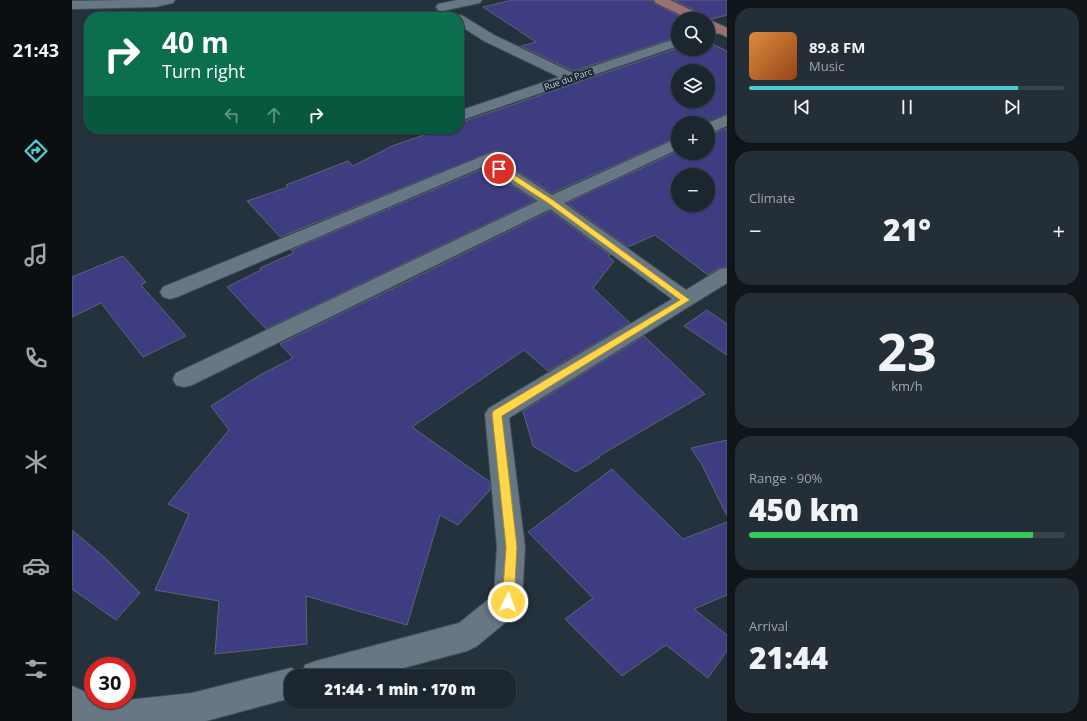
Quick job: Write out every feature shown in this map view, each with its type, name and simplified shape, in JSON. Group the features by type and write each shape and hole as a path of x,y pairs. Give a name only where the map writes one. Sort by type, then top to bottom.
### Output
{"main road":[{"path":"667,1 687,12"}],"street":[{"path":"72,5 90,2 155,3 169,0"},
{"path":"431,0 449,12"},
{"path":"442,7 476,0"},
{"path":"464,22 489,38 572,78"},
{"name":"Rue du Parc","path":"464,114 671,44"},
{"path":"715,126 727,120"},
{"path":"184,379 551,202 671,146"},
{"path":"170,292 492,158 686,300"},
{"path":"342,669 467,636 508,602 512,547 497,414 727,274"},
{"path":"89,714 192,709 284,685"}],"building":[{"path":"512,0 653,0 655,4 672,12 671,39 573,71 521,46 536,42 483,7"},
{"path":"673,0 727,0 727,15 715,18 715,12 698,12"},
{"path":"715,45 727,51 727,114 715,119 715,116 671,116 671,140 552,193 501,161 505,155 496,150 280,237 247,201 288,187 286,185 348,161 353,166 392,146 427,134 464,134 464,121 671,50 671,56 715,56"},
{"path":"727,128 727,267 719,268 708,275 655,235 628,247 567,203 671,154 671,160 715,160 715,132"},
{"path":"485,168 535,201 266,329 227,287 261,270 260,268 294,253 291,250"},
{"path":"550,211 610,255 608,256 614,261 593,288 630,323 548,371 524,350 412,427 490,482 490,490 458,525 440,515 407,625 306,596 307,644 215,654 219,601 155,590 189,514 168,504 229,430 211,406 260,375 293,358 280,344"},
{"path":"123,256 146,282 141,285 186,336 143,357 101,303 72,317 72,277"},
{"path":"707,310 727,324 727,355 684,326"},
{"path":"644,336 705,394 599,456 600,457 576,472 533,446 523,411"},
{"path":"727,440 727,516 702,465 691,448"},
{"path":"612,469 683,539 727,522 727,595 694,609 727,635 727,651 708,678 666,645 622,676 565,619 593,598 528,532"},
{"path":"72,530 103,556 140,593 116,620 72,589"}],"route":[{"path":"499,169 551,202 686,300 497,414 512,547 508,602"}]}
